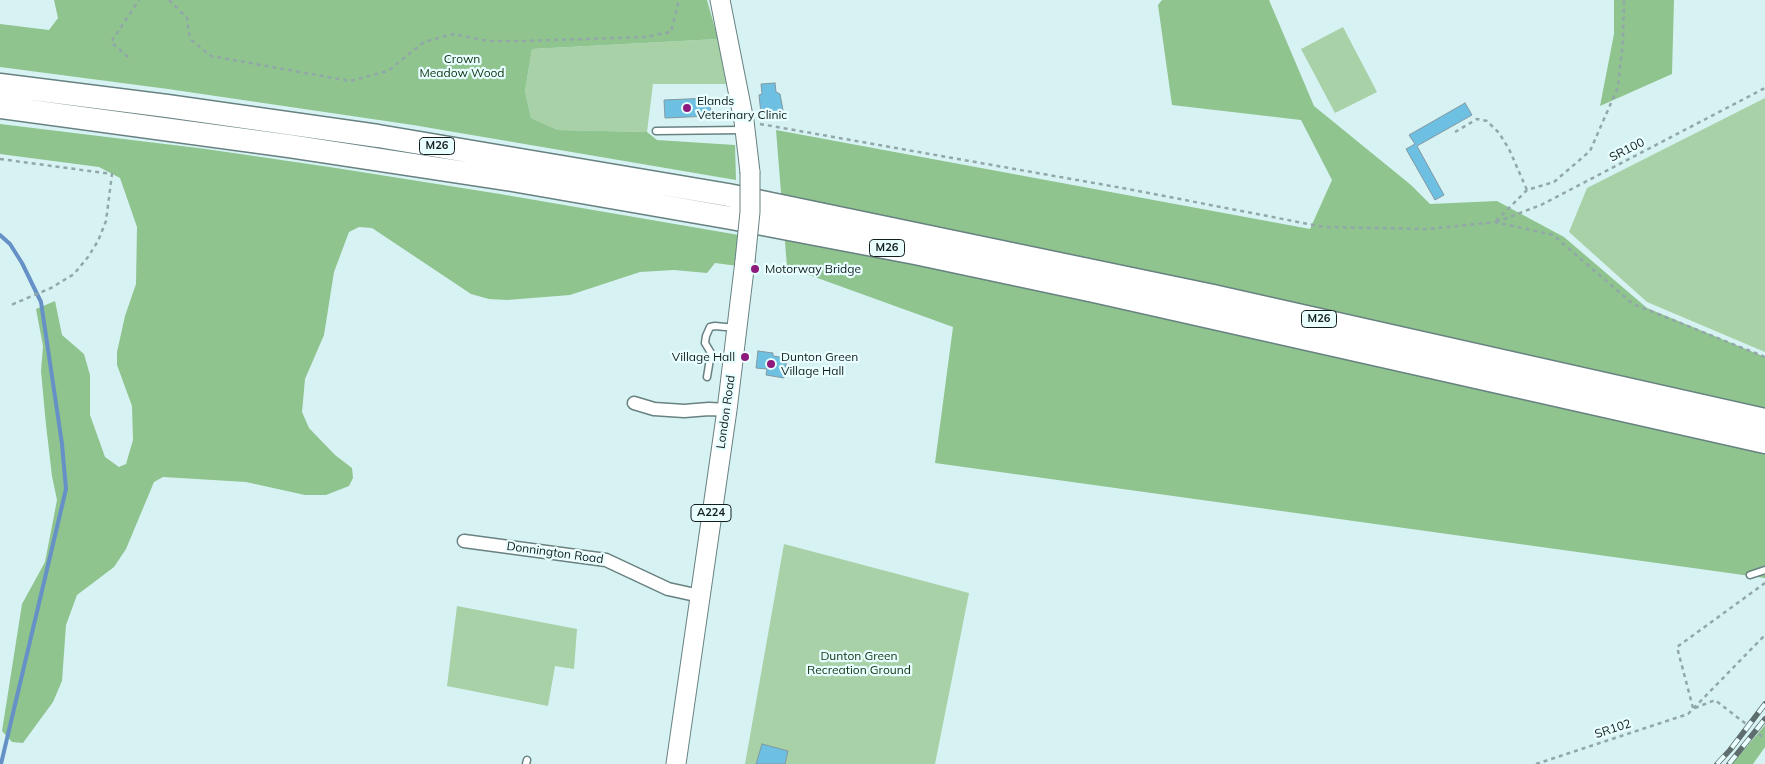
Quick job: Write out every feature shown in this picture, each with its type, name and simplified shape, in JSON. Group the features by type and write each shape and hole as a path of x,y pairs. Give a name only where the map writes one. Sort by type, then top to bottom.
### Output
{"highway":[{"name":"M26","path":"0,85 197,110 369,135 728,195 1213,296 1765,420"},
{"name":"M26","path":"0,107 307,148 512,180 731,218 915,253 1094,291 1765,442"}],"main road":[{"name":"London Road","path":"676,764 727,410 746,261 750,212 750,172 745,125 720,0"}],"street":[{"path":"634,403 654,408 684,411 727,410"},
{"name":"Donnington Road","path":"464,540 606,560 668,589 700,596"}],"lane":[{"path":"656,131 745,125"},
{"path":"707,377 711,352 705,343 710,327 737,328"},
{"path":"1750,575 1765,570"}],"path":[{"path":"128,57 111,42 139,0"},
{"path":"169,0 187,18 190,39 211,56 350,81 388,71 424,42 453,34 488,41 523,41 645,37 671,32 679,0"},
{"path":"1495,222 1527,190 1554,182 1590,151 1618,87 1623,40 1624,0"},
{"name":"SR100","path":"1495,222 1541,205 1765,88"},
{"path":"1455,132 1477,119 1487,121 1499,133 1527,190"},
{"path":"745,125 1128,189 1324,227 1429,229 1495,222 1553,236 1633,304 1765,357"},
{"path":"0,158 112,174 106,220 98,241 74,274 33,296 11,305"},
{"path":"1693,708 1677,647 1765,583"},
{"path":"1693,708 1765,635"},
{"path":"1693,708 1715,700 1746,724"},
{"name":"SR102","path":"1536,764 1688,714 1693,708"},
{"path":"1759,734 1765,739"}],"green space":[{"name":"Crown Meadow Wood","path":"54,0 707,0 718,39 532,49 525,91 531,118 558,130 647,132 657,140 735,145 736,180 413,125 168,89 0,67 0,24 49,30 58,18"},
{"path":"1162,0 1269,0 1314,106 1411,185 1430,204 1497,201 1564,237 1647,308 1765,357 1765,578 935,463 953,327 787,267 776,130 1310,229 1332,180 1301,120 1172,105 1158,5"},
{"path":"1614,0 1674,0 1672,74 1600,106 1614,34"},
{"path":"1343,27 1377,92 1335,113 1301,49"},
{"path":"718,39 726,84 653,84 647,132 558,130 531,118 525,91 532,49"},
{"path":"1765,98 1765,352 1647,302 1569,232 1587,188"},
{"path":"0,124 206,149 336,168 739,235 738,266 715,263 707,273 674,270 640,272 570,295 507,300 489,299 471,294 372,228 359,227 349,232 334,272 324,335 305,379 302,412 309,428 335,455 352,468 353,478 349,486 326,495 305,495 246,482 163,477 154,482 126,549 114,567 77,595 66,625 62,681 53,702 23,743 12,742 2,731 22,604 45,562 57,500 52,476 41,371 43,346 36,309 55,301 62,335 84,354 90,375 90,415 105,457 119,467 126,464 133,440 132,406 117,365 117,352 125,316 136,284 137,227 120,178 99,167 0,154"},
{"name":"Dunton Green Recreation Ground","path":"784,544 969,593 935,764 745,764"},
{"path":"457,606 577,629 574,669 555,666 548,706 447,686"},
{"path":"1765,725 1765,747 1753,764 1732,764"}],"building":[{"path":"775,83 776,92 780,94 783,110 761,114 759,95 762,94 761,84"},
{"name":"Elands Veterinary Clinic","path":"710,98 711,116 665,118 664,100"},
{"path":"1465,103 1472,115 1417,146 1444,195 1435,200 1406,149 1415,144 1409,135"},
{"name":"Dunton Green Village Hall","path":"758,351 773,353 773,356 787,358 784,378 766,375 767,369 756,368"},
{"path":"762,744 788,751 785,764 756,764"}],"waterway":[{"path":"0,235 10,244 22,263 41,302 62,444 66,489 1,764"}],"railway":[{"path":"1717,764 1765,704"},
{"path":"1729,764 1765,719"}],"place":[{"name":"Elands Veterinary Clinic","path":"687,108"},
{"name":"Motorway Bridge","path":"755,269"},
{"name":"Village Hall","path":"745,357"},
{"name":"Dunton Green Village Hall","path":"771,364"}]}
